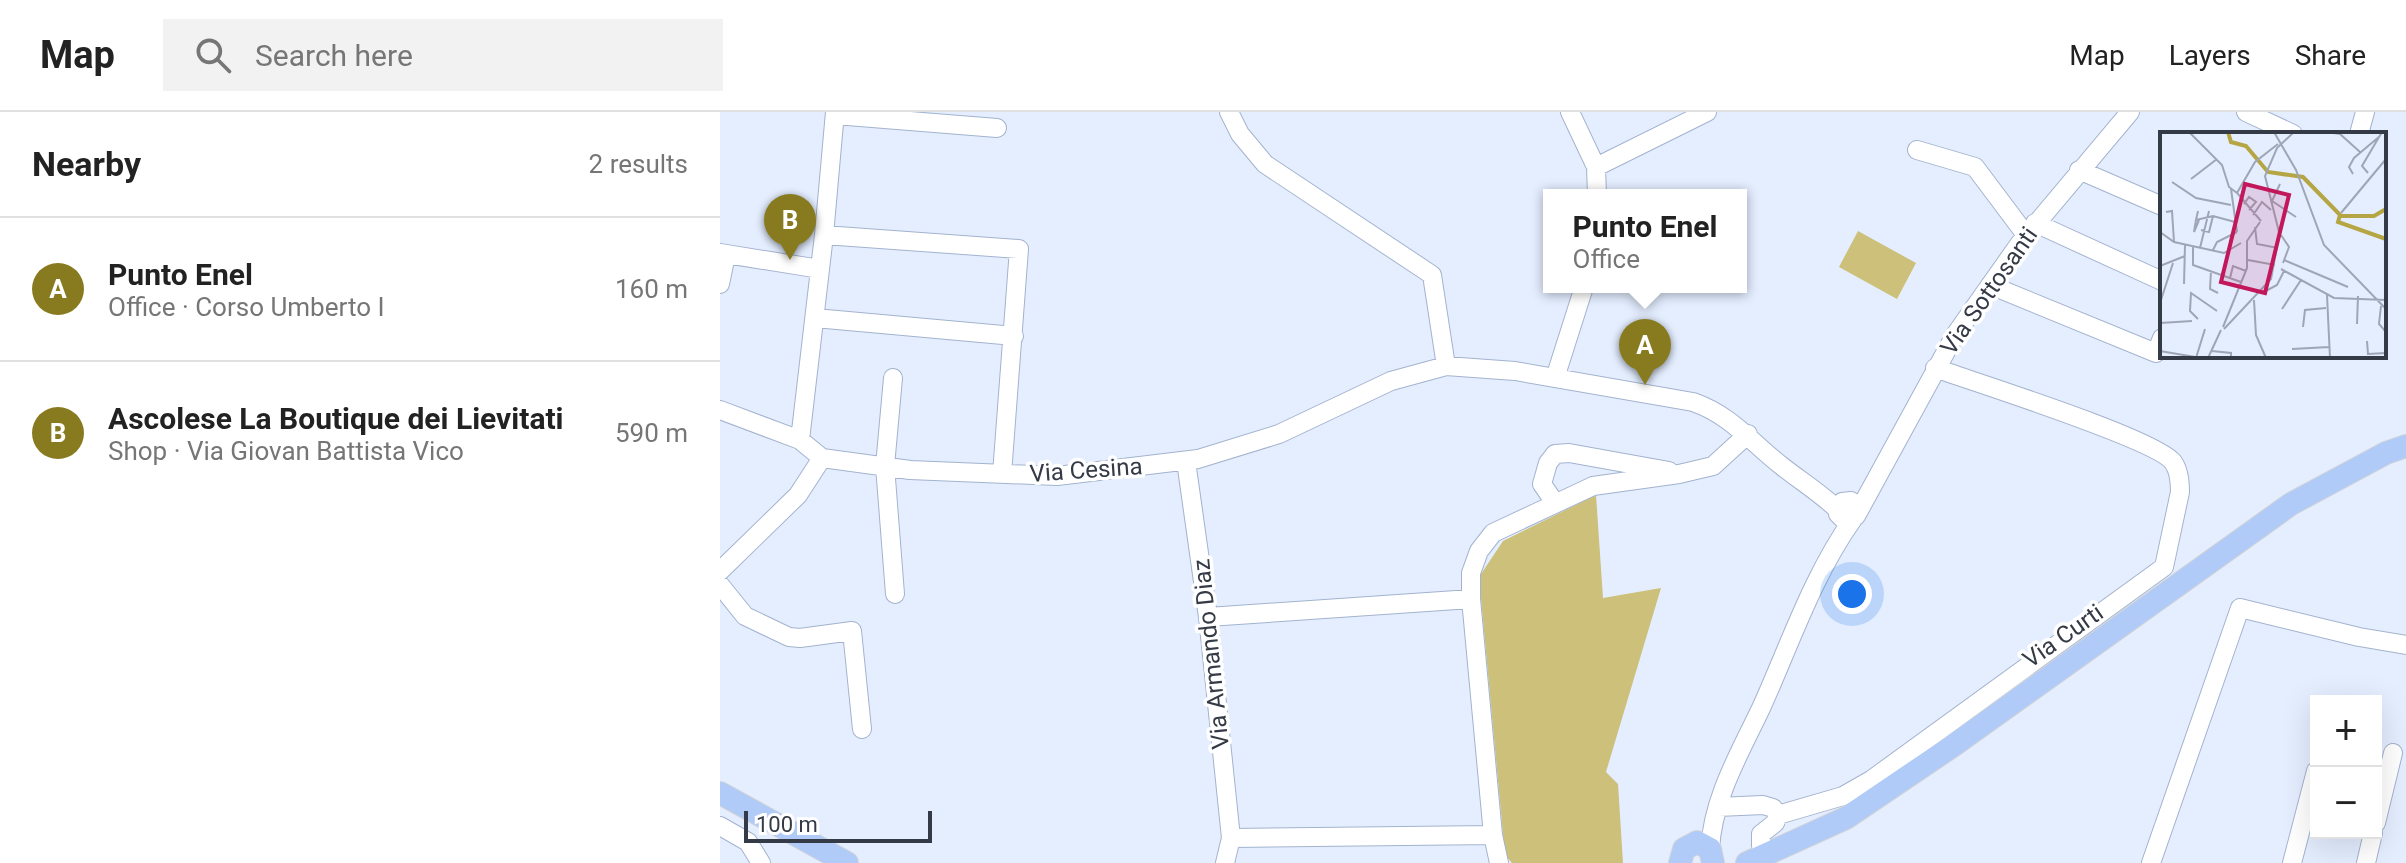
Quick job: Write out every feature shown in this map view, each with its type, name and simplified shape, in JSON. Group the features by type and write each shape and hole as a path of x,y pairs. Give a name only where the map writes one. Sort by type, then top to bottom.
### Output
{"main road":[{"name":"Via Curti","path":"1754,855 1846,818 2291,504 2386,453 2406,446"},
{"path":"720,793 847,863"},
{"path":"1694,856 1735,863"}],"street":[{"path":"1229,112 1240,134 1265,164 1432,275 1446,366"},
{"path":"1570,112 1596,167 1597,189"},
{"path":"1596,167 1707,112"},
{"name":"Via Sottosanti","path":"1694,856 1715,813 1728,774 1837,542 1847,509 1871,487 1935,368 1990,285 2031,229 2130,112"},
{"path":"2246,112 2289,132"},
{"path":"2360,132 2365,112"},
{"path":"800,440 835,114 997,128"},
{"path":"1917,150 1975,167 2031,229 2160,280"},
{"path":"2079,170 2160,205"},
{"path":"824,235 1019,249 1002,474"},
{"path":"720,284 723,254 820,269"},
{"path":"1990,285 2156,353 2160,343"},
{"path":"1555,378 1582,293"},
{"path":"815,318 1014,336"},
{"name":"Via Cesina","path":"822,458 910,470 1057,476 1186,461 1279,434 1391,381 1446,366 1502,369 1693,402 1714,409 1748,434 1782,466 1847,509"},
{"path":"1778,815 1843,796 1871,780 2164,567 2180,492 2180,481 2173,462 2156,449 1935,368"},
{"path":"893,378 885,466 895,594"},
{"path":"720,410 800,440 822,458 798,495 720,571"},
{"path":"1499,863 1493,835 1471,599 1471,573 1479,551 1493,533 1593,486 1713,466 1748,434"},
{"path":"1555,503 1542,484 1548,463 1555,454 1569,453 1679,474"},
{"name":"Via Armando Diaz","path":"1186,461 1208,617 1230,853"},
{"path":"720,585 745,616 789,637 852,631 862,729"},
{"path":"1208,617 1471,599"},
{"path":"2151,863 2240,608 2359,637 2406,645"},
{"path":"2382,798 2393,753"},
{"path":"2292,863 2310,794"},
{"path":"1715,813 1763,805 1773,808 1778,815"},
{"path":"1754,855 1761,834 1775,823 1778,815"},
{"path":"720,826 748,842 761,863"},
{"path":"1230,853 1493,835"},
{"path":"2366,863 2372,839"}],"shaded area":[{"path":"1858,231 1916,263 1897,299 1839,267"},
{"path":"1596,495 1603,598 1661,588 1606,772 1618,784 1623,863 1512,863 1505,855 1479,577 1503,541"}],"place":[{"name":"Ascolese La Boutique dei Lievitati","path":"790,260"},
{"name":"Punto Enel","path":"1645,385"}]}
